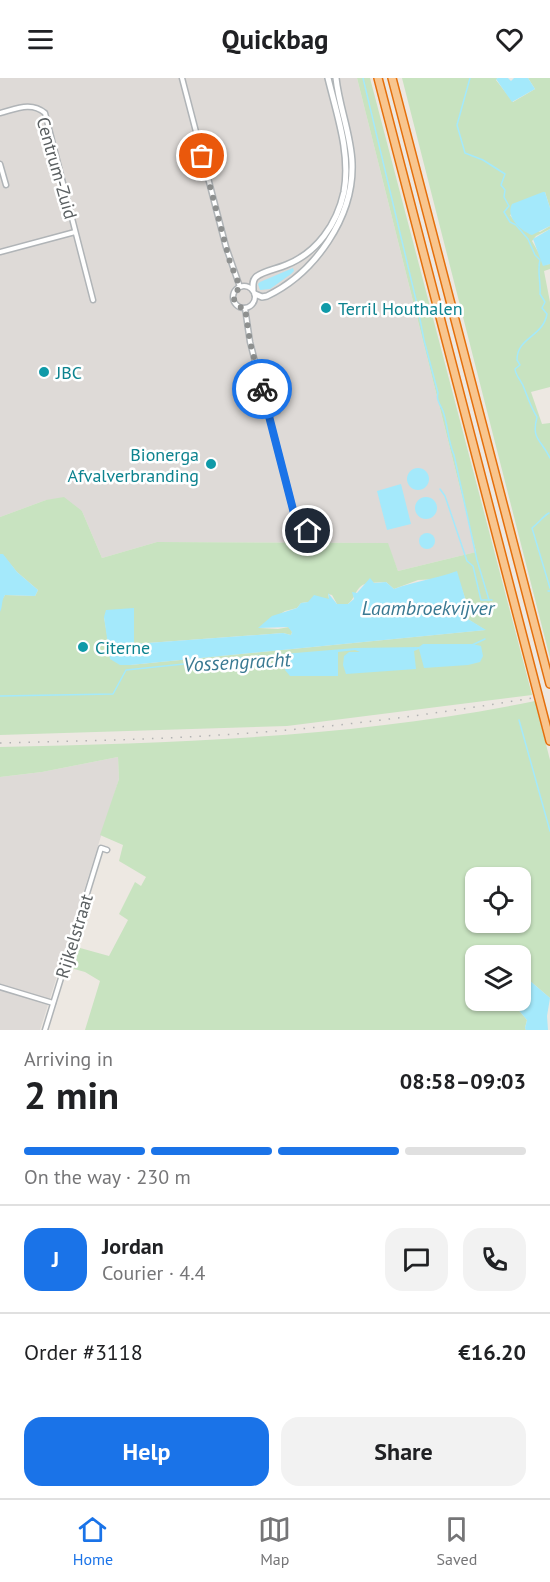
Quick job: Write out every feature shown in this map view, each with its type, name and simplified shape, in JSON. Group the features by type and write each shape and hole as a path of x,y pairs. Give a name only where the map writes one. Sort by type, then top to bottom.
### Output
{"highway":[{"path":"378,78 550,741"},
{"path":"392,78 550,684"}],"street":[{"path":"182,78 226,248 240,287"},
{"path":"328,78 346,159 345,182 340,206 327,232 313,249 290,264 258,276 254,281 254,292 253,304 245,308 237,306 234,294 240,287 246,286 254,292 262,297 272,294 303,270 330,237 345,209 351,183 352,163 336,78"},
{"name":"Centrum-Zuid","path":"0,113 27,106 35,106 45,113 93,300"},
{"path":"0,164 6,185"},
{"name":"Centrum-Zuid","path":"0,252 75,232"},
{"path":"245,308 250,342 297,525 308,531"},
{"path":"265,400 273,399 278,404 278,411 269,415"},
{"name":"Rijkelstraat","path":"45,1030 101,848 107,850"},
{"path":"0,987 53,1003"}],"shaded area":[{"path":"0,78 357,78 476,552 398,571 387,543 157,542 102,558 82,511 46,500 0,517"},
{"path":"118,757 119,779 40,1030 0,1030 0,777 42,772"}],"green space":[{"path":"357,78 370,78 532,695 287,726 0,735 0,603 5,595 35,596 38,590 0,554 0,517 46,500 64,497 82,511 102,558 157,542 388,543 398,571 476,552","holes":["456,572 465,598 463,616 485,630 130,665 109,646 104,617 134,644 283,633 291,635 289,627 259,628 285,611 297,608 301,603 329,599 328,594 332,595 337,604 348,604 360,587 369,583 386,582 394,589 418,580 438,579"]},
{"path":"402,78 498,78 496,80 513,102 535,89 528,78 550,78 550,208 545,192 510,215 513,219 540,232 550,226 550,229 536,236 532,241 543,265 550,264 550,269 544,271 550,302 550,387 531,392 542,424 550,423 550,658"},
{"path":"535,701 550,760 550,998 531,982 531,945 465,945 465,1011 519,1011 527,1020 526,1030 85,1030 100,981 85,972 67,967 73,946 109,956 128,920 119,914 135,882 141,886 146,877 119,861 123,845 100,835 119,779 118,757 42,772 0,777 0,747 269,736 402,723"}],"water":[{"path":"508,78 511,81 514,78 528,78 535,89 512,102 496,79"},
{"path":"545,192 550,208 550,226 532,235 515,223 510,209 512,204"},
{"path":"550,229 550,264 543,266 533,239"},
{"path":"293,268 294,271 291,274 270,289 260,290 258,284 260,282"},
{"path":"418,468 426,471 429,479 426,487 418,490 410,487 407,479 410,471"},
{"path":"401,484 411,524 387,530 377,491"},
{"path":"426,497 434,500 437,508 434,516 426,519 418,516 415,508 418,500"},
{"path":"427,533 433,535 435,541 433,547 427,549 421,547 419,541 421,535"},
{"path":"0,554 3,554 17,572 38,590 35,596 5,595 0,612"},
{"name":"Laambroekvijver","path":"457,571 465,598 463,616 486,630 130,665 120,665 110,659 104,617 106,610 134,608 134,644 283,633 291,635 292,632 288,627 258,628 272,616 297,608 301,603 308,602 314,595 329,599 328,593 337,604 348,604 354,599 352,592 357,593 370,578 374,583 386,582 394,589"},
{"path":"423,644 472,644 481,646 483,656 480,662 468,665 424,668 419,649 414,651 416,669 346,674 343,665 344,656 349,652 360,652 355,650 338,652 338,676 290,676 285,670 285,656 259,657 355,648 419,647"},
{"path":"531,982 550,998 547,1016 548,1030 526,1030 527,1020 519,1011 531,1011"}],"waterway":[{"path":"363,78 438,400 445,417 477,560 489,600"},
{"path":"470,78 457,125 465,153 483,160 505,174 501,185 505,190 504,197 509,206 504,212 510,222 516,225 528,239 535,255 540,260 540,294 545,302 542,308 547,314 541,328 521,346 517,360 520,365 515,369 537,417 536,435 550,458"},
{"path":"440,489 445,496 467,561 473,566 481,600 492,600"},
{"path":"549,513 532,528 550,588"},
{"name":"Vossengracht","path":"472,645 485,639"},
{"name":"Vossengracht","path":"0,696 113,694 126,670 260,656"},
{"path":"519,720 550,831"}],"railway":[{"path":"0,743 164,738 298,729 415,716 532,698"}],"way so far":[{"path":"202,156 232,270 240,287 235,291 233,297 237,306 245,308 246,324 262,389"}],"place":[{"name":"Terril Houthalen","path":"326,308"},
{"name":"JBC","path":"44,372"},
{"name":"Bionerga Afvalverbranding","path":"211,464"},
{"name":"Citerne","path":"83,647"}],"route":[{"path":"262,389 297,525 308,531"}]}
